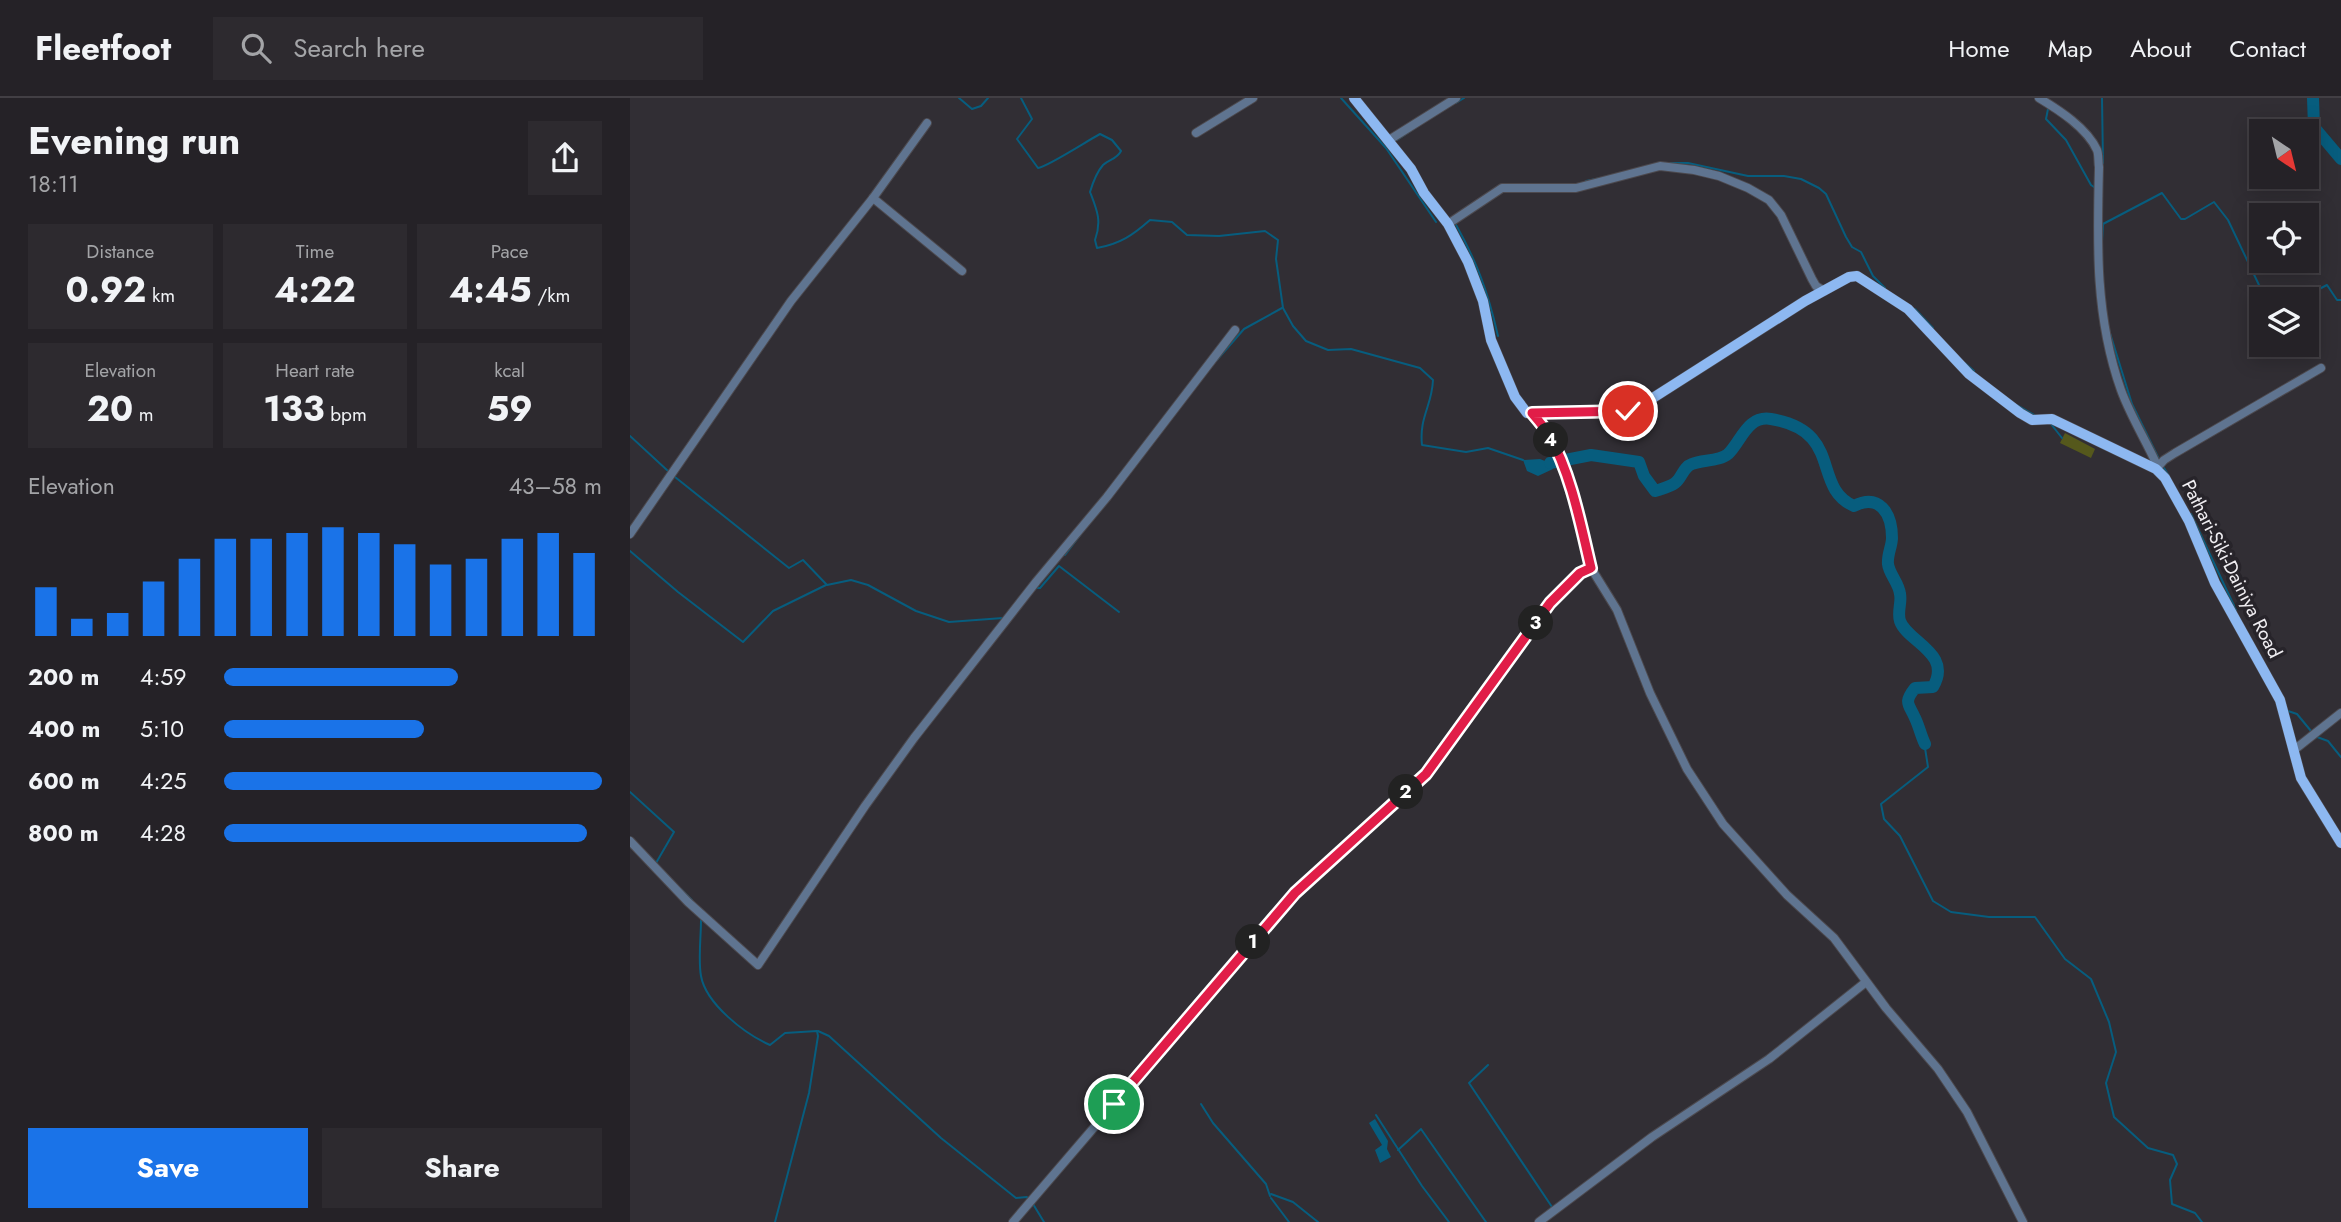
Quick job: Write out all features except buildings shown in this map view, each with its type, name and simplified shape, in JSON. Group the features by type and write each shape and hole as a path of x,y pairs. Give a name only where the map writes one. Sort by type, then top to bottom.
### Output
{"main road":[{"path":"1354,98 1390,140 1448,224 1468,262 1483,301 1491,340 1515,397 1527,413 1532,413"},
{"name":"Pathari-Siki-Dainiya Road","path":"1532,413 1628,411 1849,277 1865,279 1908,309 1969,374 2020,413 2032,420 2052,419 2156,469 2165,478 2200,544 2215,583 2280,700 2301,778 2341,843"}],"street":[{"path":"1196,133 1253,98"},
{"path":"1390,140 1456,98"},
{"path":"2039,98 2074,124 2097,151 2098,282 2104,332 2122,391 2156,463 2156,469"},
{"path":"630,534 790,301 873,198 927,123"},
{"path":"1448,224 1502,188 1576,188 1660,166 1694,170 1719,176 1769,200 1781,215 1816,286 1825,291"},
{"path":"873,198 962,271"},
{"path":"630,841 663,878 758,965 914,738 1036,582 1107,497 1235,330"},
{"path":"2156,469 2164,460 2321,368"},
{"path":"1532,413 1550,436 1563,469 1580,520 1591,568 1617,610 1650,693 1687,769 1723,824 1777,885 1834,938 1866,982 1938,1069 1967,1112 2023,1222"},
{"path":"1013,1222 1295,893 1426,774 1550,603 1580,573 1591,568"},
{"path":"2294,750 2341,713"},
{"path":"1539,1222 1652,1137 1769,1059 1866,982"}],"shaded area":[{"path":"2065,433 2095,449 2091,458 2060,443"}],"water":[{"path":"1540,459 1550,463 1553,469 1538,476 1527,471 1523,460"},
{"path":"1375,1119 1388,1141 1387,1149 1391,1157 1380,1163 1375,1150 1382,1145 1369,1123"}],"waterway":[{"path":"959,98 972,109 981,106 988,98"},
{"path":"1021,98 1032,119 1017,139 1038,168 1100,134 1112,140 1121,151 1101,168 1090,192 1098,216 1095,240 1097,248 1126,238 1150,220 1172,222 1187,235 1219,236 1265,231 1278,240 1276,259 1283,308 1306,341 1328,350 1351,349 1420,368 1433,380 1422,427 1422,445 1466,452 1488,448 1523,460"},
{"path":"1341,98 1386,148 1436,222"},
{"path":"1456,103 1464,98"},
{"path":"2102,98 2103,163"},
{"path":"2313,98 2314,127 2341,159"},
{"path":"2048,109 2046,119 2066,140 2094,187"},
{"path":"1397,140 1415,128"},
{"path":"2339,159 2341,163"},
{"path":"1660,163 1688,163 1748,176 1784,176 1801,179 1819,188 1826,194 1852,247 1861,252 1873,276 1885,288"},
{"path":"1586,181 1601,178"},
{"path":"2102,193 2102,212"},
{"path":"2101,221 2103,224 2162,193 2181,219 2214,202 2228,220 2260,287"},
{"path":"1455,223 1481,278 1498,336"},
{"path":"2102,241 2103,225"},
{"path":"2319,289 2327,285 2337,300 2341,300"},
{"path":"1216,361 1244,329 1282,308"},
{"path":"1915,309 1933,328"},
{"path":"2109,330 2132,404 2159,459"},
{"path":"1965,363 1974,371"},
{"path":"2017,405 2036,416"},
{"path":"1550,463 1591,455 1639,462 1644,476 1655,491 1675,483 1689,465 1728,454 1745,430 1756,421 1771,419 1794,425 1809,435 1818,447 1833,486 1841,497 1854,506 1870,502 1877,504 1887,513 1892,538 1888,564 1899,590 1900,621 1927,649 1937,665 1938,675 1933,687 1915,688 1908,700 1925,744"},
{"path":"2051,424 2062,438"},
{"path":"630,436 668,471"},
{"path":"2164,468 2169,476"},
{"path":"675,477 789,568 803,560 827,585 851,580 868,585 916,611 949,622 1003,618"},
{"path":"2191,514 2236,610"},
{"path":"1065,555 1081,534"},
{"path":"630,551 743,642 773,611 826,585"},
{"path":"1036,588 1040,588 1059,566 1119,612"},
{"path":"2288,711 2297,714 2311,731"},
{"path":"2317,737 2328,741 2341,757"},
{"path":"1925,748 1928,767 1881,804 1884,819 1900,836 1933,901 1951,912 1989,917 2035,917 2065,959 2091,979 2109,1022 2116,1052 2106,1083 2114,1117 2148,1148 2173,1155 2177,1164 2170,1180 2172,1204 2195,1213 2202,1222"},
{"path":"630,792 674,832 656,863"},
{"path":"681,889 692,900"},
{"path":"701,920 700,956 704,987 728,1017 749,1034 770,1045 785,1033 817,1031 809,1093 775,1222"},
{"path":"818,1031 829,1036 941,1138 1016,1198 1027,1197 1029,1200"},
{"path":"1488,1065 1469,1083 1552,1207 1549,1210"},
{"path":"1201,1104 1213,1123 1266,1184 1270,1196"},
{"path":"1376,1115 1449,1222"},
{"path":"1398,1150 1421,1129 1486,1222"},
{"path":"1271,1194 1293,1202 1318,1222"},
{"path":"1271,1198 1289,1222"},
{"path":"1033,1204 1044,1222"}],"route":[{"path":"1114,1104 1295,893 1426,774 1550,603 1580,573 1591,568 1580,520 1563,469 1550,436 1532,413 1628,411"}]}
